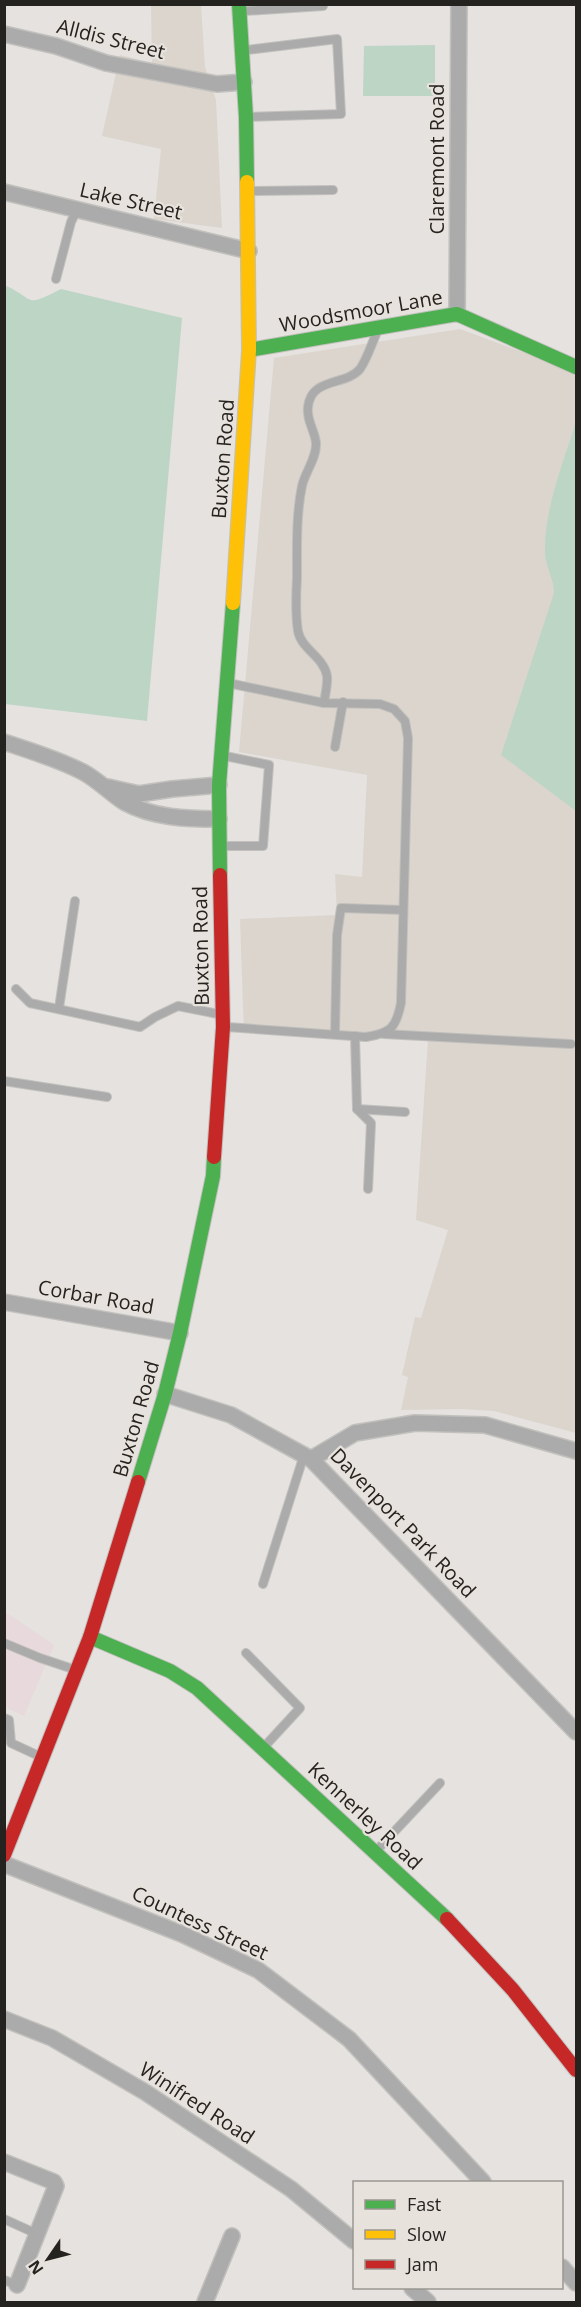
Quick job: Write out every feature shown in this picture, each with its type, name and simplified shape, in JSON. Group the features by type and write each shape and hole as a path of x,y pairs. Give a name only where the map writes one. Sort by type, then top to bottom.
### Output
{"main road":[{"name":"Buxton Road","path":"5,1855 90,1637 165,1394 213,1176 223,1021 219,785 249,350 246,117 239,8"},
{"name":"Woodsmoor Lane","path":"249,350 457,314 576,367"},
{"name":"Kennerley Road","path":"90,1637 184,1679 197,1688 458,1929 513,1990 576,2070"}],"street":[{"name":"Claremont Road","path":"457,314 459,4"},
{"name":"Alldis Street","path":"4,34 56,46 106,63 217,84 244,82"},
{"name":"Lake Street","path":"4,192 249,251"},
{"path":"4,742 50,757 82,772 105,786 123,801 144,810 186,819 219,819"},
{"path":"105,786 139,794 219,785"},
{"name":"Corbar Road","path":"4,1302 180,1333"},
{"name":"Davenport Park Road","path":"165,1394 231,1415 307,1457 576,1732"},
{"path":"307,1457 355,1433 415,1423 485,1425 576,1451"},
{"name":"Countess Street","path":"5,1855 258,1970 349,2039 482,2181"},
{"name":"Winifred Road","path":"4,2019 52,2038 145,2092 291,2190 353,2240"},
{"path":"4,2162 54,2182 56,2186 37,2234 10,2282"},
{"path":"204,2302 232,2236"},
{"path":"563,2269 576,2283"},
{"path":"413,2289 428,2302"}],"lane":[{"path":"239,8 323,6"},
{"path":"243,51 337,39 341,114 246,117"},
{"path":"248,191 333,190"},
{"path":"56,279 71,222 77,210"},
{"path":"324,703 327,676 322,664 298,634 296,613 297,528 302,484 313,459 316,443 310,426 308,407 322,386 349,377 359,370 379,327"},
{"path":"226,682 324,703 380,704 394,709 405,721 408,738 401,1003 397,1022 384,1034"},
{"path":"335,747 343,702"},
{"path":"219,846 263,846 269,765 221,756"},
{"path":"58,1008 75,902"},
{"path":"336,1034 337,935 341,908 403,910"},
{"path":"16,989 30,1003 141,1027 178,1006 223,1021 355,1036 384,1034 571,1044"},
{"path":"355,1036 357,1109 370,1123 368,1189"},
{"path":"4,1082 107,1097"},
{"path":"357,1109 405,1112"},
{"path":"263,1584 307,1457"},
{"path":"4,1642 40,1658 77,1670"},
{"path":"246,1653 300,1708 263,1748"},
{"path":"4,1718 9,1720 11,1743 43,1758"},
{"path":"376,1851 440,1783"},
{"path":"4,2219 37,2234"}],"shaded area":[{"path":"151,5 201,5 205,67 216,100 222,228 154,219 161,149 102,136 120,55 152,63"},
{"path":"460,329 576,372 576,1433 494,1411 401,1410 408,1377 402,1375 415,1317 421,1318 448,1230 416,1220 428,1040 244,1033 240,919 337,915 335,874 362,877 367,775 239,752 274,358"},
{"path":"4,1611 54,1645 24,1716 5,1707"}],"green space":[{"path":"435,45 435,96 363,96 364,46"},
{"path":"4,285 30,300 40,299 61,289 182,318 147,721 5,704"},
{"path":"576,421 576,811 501,755 554,593 545,557 548,519"}],"traffic: fast":[{"path":"239,4 246,117 247,182"},
{"path":"249,350 457,314 576,367"},
{"path":"220,875 219,785 233,603"},
{"path":"138,1482 165,1394 180,1333 213,1176 214,1157"},
{"path":"90,1637 170,1671 197,1688 447,1919"}],"traffic: slow":[{"path":"233,603 249,350 247,182"}],"traffic: jam":[{"path":"214,1157 223,1027 220,875"},
{"path":"4,1855 90,1637 138,1482"},
{"path":"447,1919 513,1990 576,2070"}]}
